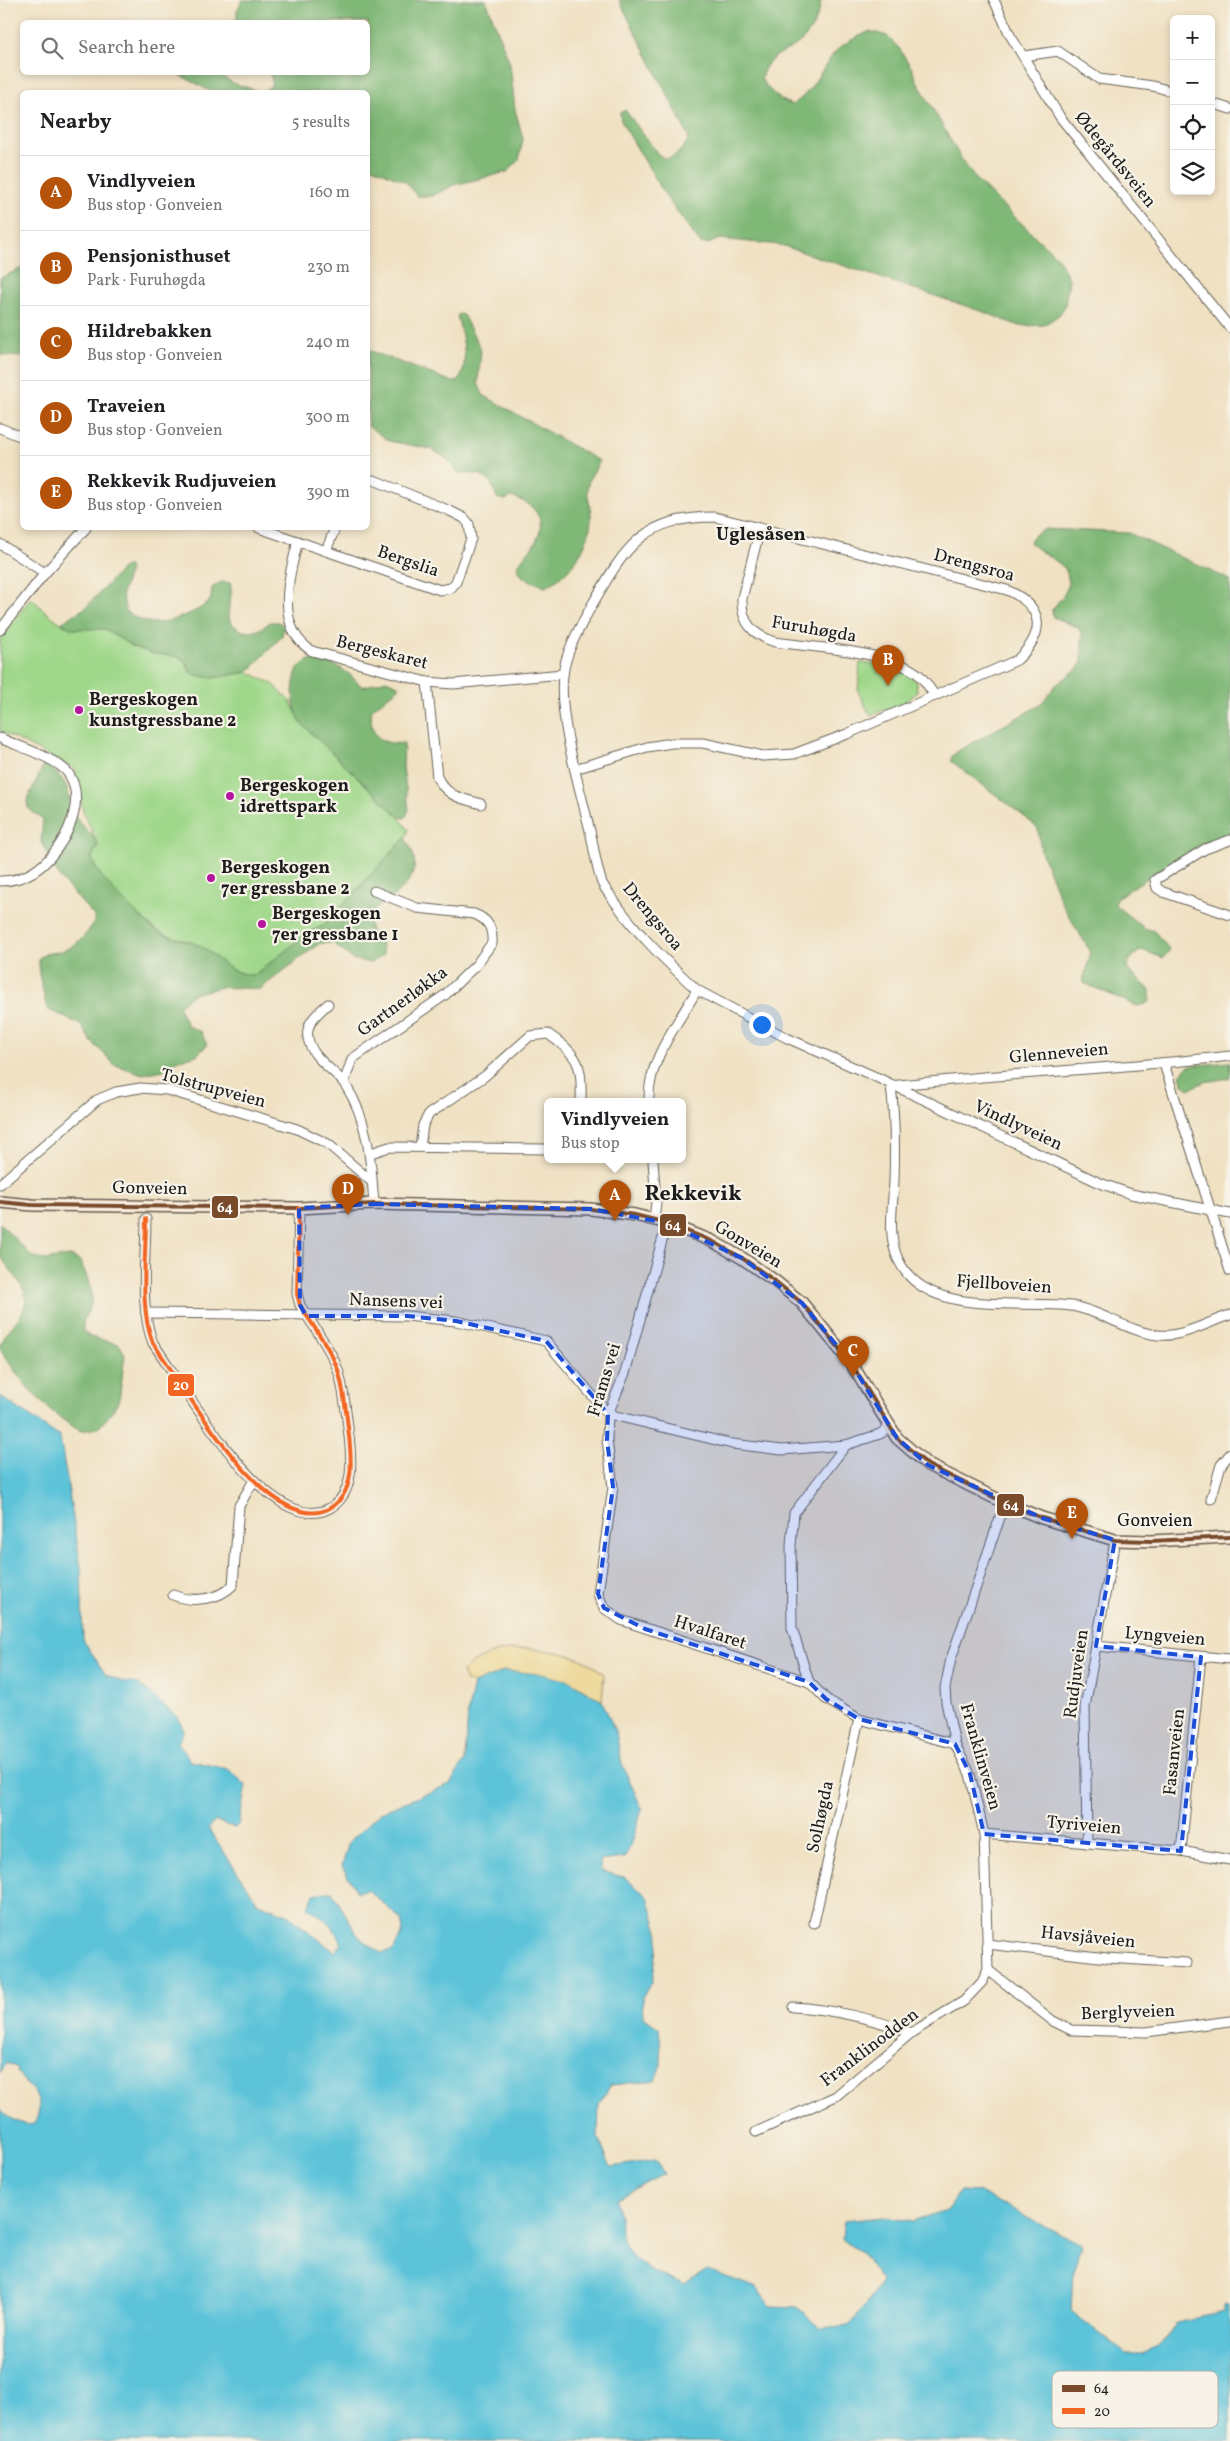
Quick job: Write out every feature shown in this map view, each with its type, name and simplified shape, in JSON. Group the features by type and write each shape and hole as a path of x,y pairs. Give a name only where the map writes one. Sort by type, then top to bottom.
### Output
{"street":[{"name":"Ødegårdsveien","path":"994,0 1010,35 1060,117 1230,328"},
{"path":"1024,56 1058,51 1099,79 1153,86 1170,91"},
{"path":"1215,105 1230,109"},
{"path":"0,428 20,436"},
{"name":"Bergslia","path":"265,530 440,590 451,588 456,582 470,539 469,524 464,518 450,511 370,480"},
{"name":"Drengsroa","path":"575,769 672,742 703,743 763,756 794,754 847,734 1016,660 1031,646 1037,628 1035,610 1028,601 1007,590 715,517 698,517 669,522 640,537 630,546 614,567 579,629 563,674 563,704 575,769 602,883 625,915 697,990"},
{"name":"Furuhøgda","path":"760,529 742,598 742,610 750,628 761,638 774,642 874,656 900,663 920,675 935,696"},
{"path":"0,630 45,573 84,530"},
{"path":"326,551 334,530"},
{"name":"Bergeskaret","path":"298,541 287,594 291,624 304,646 323,655 427,682 453,684 563,674"},
{"path":"0,544 45,573"},
{"path":"427,682 437,778 443,789 481,804"},
{"path":"0,738 63,768 74,784 76,802 74,819 44,864 20,878 0,881"},
{"path":"1230,840 1205,849 1155,880 1157,888 1163,892 1230,915"},
{"name":"Gartnerløkka","path":"344,1083 352,1059 445,995 476,965 492,943 489,925 482,917 474,914 418,908 374,891"},
{"path":"649,1098 651,1073 678,1021 697,990"},
{"name":"Vindlyveien","path":"697,990 787,1038 1100,1183 1131,1194 1230,1214"},
{"path":"328,1004 315,1016 310,1025 308,1037 312,1049 344,1083 353,1098 371,1153 374,1204"},
{"path":"420,1147 423,1125 429,1114 485,1076 530,1036 548,1034 576,1058 580,1066 582,1078 581,1098"},
{"name":"Glenneveien","path":"892,1086 954,1079 1164,1064 1230,1056"},
{"path":"1164,1064 1230,1271"},
{"name":"Fjellboveien","path":"892,1086 894,1103 894,1179 891,1227 893,1247 898,1261 924,1287 939,1296 963,1302 1072,1306 1095,1312 1158,1335 1171,1335 1230,1315"},
{"name":"Tolstrupveien","path":"0,1184 97,1100 116,1092 140,1088 167,1090 297,1129 328,1144 372,1182"},
{"path":"371,1153 390,1147 544,1148"},
{"path":"653,1163 656,1202 654,1220"},
{"name":"Gonveien","path":"0,1202 32,1205 299,1208 374,1204 591,1209 667,1223 712,1242 742,1258 802,1303 851,1363 890,1427 907,1449 928,1465 1005,1503 1061,1525 1115,1540 1151,1541 1230,1537"},
{"path":"146,1219 146,1313 148,1329 153,1343 222,1442 254,1480 278,1501 303,1512 323,1511 332,1507 343,1495 348,1483 351,1458 344,1394 338,1369 306,1316 297,1294 299,1208"},
{"name":"Frams vei","path":"604,1608 598,1594 613,1487 607,1440 608,1414 625,1373 667,1223"},
{"name":"Nansens vei","path":"146,1313 407,1316 456,1321 546,1341 608,1414"},
{"path":"608,1414 732,1444 782,1450 846,1444 880,1434 890,1427"},
{"path":"846,1444 794,1513 792,1628 809,1682 826,1699 859,1719 955,1744"},
{"path":"1211,1499 1221,1465 1230,1454"},
{"path":"173,1595 184,1599 199,1599 229,1589 233,1585 239,1506 254,1480"},
{"name":"Franklinveien","path":"988,1970 984,1834 970,1774 955,1744 946,1702 947,1672 1005,1503"},
{"name":"Rudjuveien","path":"1087,1843 1085,1708 1115,1540"},
{"name":"Hvalfaret","path":"604,1608 621,1620 809,1682"},
{"name":"Lyngveien","path":"1096,1646 1230,1659"},
{"name":"Fasanveien","path":"1181,1851 1201,1657"},
{"name":"Solhøgda","path":"814,1923 859,1719"},
{"name":"Tyriveien","path":"984,1834 1181,1851"},
{"path":"1181,1851 1230,1860"},
{"name":"Havsjåveien","path":"987,1944 1108,1958 1187,1963"},
{"name":"Berglyveien","path":"988,1970 1053,2021 1071,2030 1146,2032 1230,2021"},
{"name":"Franklinodden","path":"756,2132 836,2096 911,2033 964,2001 982,1982 988,1970"},
{"path":"793,2007 812,2008 892,2025 911,2033"}],"highlighted area":[{"path":"374,1204 591,1209 667,1223 742,1258 802,1303 851,1363 897,1438 928,1465 1042,1518 1115,1540 1096,1646 1201,1657 1181,1851 984,1834 970,1774 955,1744 859,1719 826,1699 809,1682 645,1629 604,1608 598,1594 613,1487 607,1440 608,1414 546,1341 456,1321 407,1316 306,1316 300,1305 299,1208"}],"green space":[{"path":"242,0 486,0 510,64 515,109 523,139 519,160 507,172 454,185 432,196 417,196 406,182 370,166 370,90 265,90 271,86 272,79 270,75 370,75 370,20 237,20 237,11"},
{"path":"619,0 821,0 816,19 809,32 800,42 774,58 764,70 761,79 774,94 792,105 805,94 830,58 843,45 870,31 887,36 899,48 911,67 962,160 977,181 1059,259 1069,279 1065,306 1059,315 1044,325 1019,326 984,312 781,245 720,239 707,244 700,243 667,198 621,121 620,113 625,110 658,154 665,159 673,157 680,151 689,137"},
{"path":"180,75 220,75 233,83 255,90 208,90"},
{"path":"20,269 20,357 0,355 0,278"},
{"path":"459,314 463,315 481,349 478,383 483,395 599,461 588,485 591,512 588,537 571,567 554,582 545,587 523,577 517,569 521,560 539,535 540,520 532,508 519,499 511,497 505,500 497,498 490,481 479,474 459,473 446,458 431,449 389,441 370,427 370,351 457,382 464,368 464,350 457,316"},
{"path":"1046,529 1129,533 1230,580 1230,832 1200,845 1116,898 1115,905 1144,928 1154,931 1170,950 1163,958 1142,950 1130,960 1127,969 1150,990 1150,1001 1137,1006 1084,983 1090,951 1063,906 1041,851 1038,829 951,761 952,756 958,751 1040,705 1056,685 1082,663 1082,634 1077,627 1053,617 1052,610 1063,596 1067,587 1068,579 1066,572 1056,561 1030,542 1033,536"},
{"path":"129,566 122,594 126,612 140,619 156,623 185,615 207,604 211,599 212,588 221,582 230,583 229,615 234,625 241,630 253,632 270,622 279,622 284,626 282,636 248,672 212,678 195,675 190,671 184,660 177,656 154,654 133,647 105,629 72,629 61,623 85,608 122,569"},
{"name":"Bergeskogen idrettspark","path":"31,598 65,626 105,629 133,647 154,654 177,656 184,660 190,671 195,675 212,678 248,672 273,684 290,701 302,724 399,817 409,830 405,838 323,926 311,931 254,975 232,969 199,945 161,933 140,917 119,896 94,866 92,857 98,845 83,811 75,769 0,731 0,639"},
{"path":"308,660 339,667 363,687 386,680 398,685 399,688 372,709 371,717 374,731 382,740 404,743 403,767 409,810 405,818 399,817 302,724 294,704 293,690 298,668"},
{"path":"860,663 883,666 910,676 916,681 917,691 908,700 870,715 858,691"},
{"path":"44,764 63,780 75,816 98,845 92,857 95,866 119,896 155,930 167,936 199,945 233,970 246,974 254,975 311,931 323,926 405,838 413,856 414,871 411,878 400,891 376,909 369,923 372,934 382,945 383,956 370,963 352,959 333,943 320,943 260,989 221,987 193,994 178,1006 188,1026 201,1032 207,1045 197,1055 173,1062 163,1070 143,1074 115,1065 90,1040 81,1025 47,1009 39,974 39,958 45,954 62,951 77,943 95,921 94,916 60,878 41,842 43,820 28,808 27,800"},
{"path":"1230,1062 1230,1078 1204,1082 1189,1089 1183,1084 1180,1075 1188,1066"},
{"path":"0,1223 31,1256 45,1260 70,1256 80,1261 92,1294 91,1304 83,1323 83,1331 90,1337 119,1344 125,1354 119,1401 98,1428 81,1431 45,1406 25,1384 0,1348 5,1335 23,1311 26,1298 21,1284 0,1254"}],"sand":[{"path":"527,1648 568,1655 595,1667 604,1674 602,1701 570,1681 504,1671 474,1684 466,1681 462,1672 476,1661 492,1654"}],"water":[{"path":"0,1396 60,1437 81,1567 83,1640 106,1675 123,1682 139,1684 176,1716 184,1729 178,1743 191,1761 228,1769 246,1785 239,1823 235,1828 216,1821 208,1828 258,1903 285,1913 335,1952 342,1944 331,1924 308,1907 314,1894 332,1891 358,1936 381,1953 393,1951 403,1932 401,1919 368,1890 357,1892 342,1866 349,1842 381,1812 450,1784 465,1761 468,1711 474,1684 504,1671 541,1674 570,1681 602,1701 616,1733 622,1764 642,1809 632,1843 624,1858 600,1861 601,1871 624,1877 648,1897 659,1935 652,1982 642,1997 643,2017 659,2028 662,2062 655,2080 611,2085 599,2104 598,2138 611,2167 655,2160 664,2174 617,2198 623,2239 633,2257 654,2271 684,2285 707,2270 757,2288 770,2306 797,2307 822,2329 850,2326 882,2282 863,2254 842,2239 844,2221 884,2217 912,2221 947,2210 960,2191 978,2192 1082,2245 1073,2271 1071,2311 1126,2354 1142,2354 1159,2347 1177,2322 1225,2312 1225,2306 1230,2305 1230,2441 0,2441 0,2110 16,2121 29,2125 34,2124 39,2112 39,2106 33,2091 17,2073 18,2068 6,2063 0,2073"}],"transit line":[{"name":"64","path":"0,1202 32,1205 299,1208 374,1204 591,1209 635,1215 667,1223 712,1241 742,1258 802,1303 851,1363 897,1438 928,1465 1005,1503 1042,1518 1115,1540 1151,1541 1230,1537"},
{"name":"20","path":"146,1219 145,1299 146,1315 153,1343 211,1428 244,1470 261,1487 284,1504 302,1511 315,1512 328,1509 338,1502 345,1492 349,1481 351,1456 345,1400 338,1370 326,1345 300,1305 297,1294 299,1208"}],"place":[{"name":"Pensjonisthuset","path":"888,686"},
{"name":"Bergeskogen kunstgressbane 2","path":"79,710"},
{"name":"Bergeskogen idrettspark","path":"230,796"},
{"name":"Bergeskogen 7er gressbane 2","path":"211,878"},
{"name":"Bergeskogen 7er gressbane 1","path":"262,924"},
{"name":"Traveien","path":"348,1215"},
{"name":"Vindlyveien","path":"615,1221"},
{"name":"Hildrebakken","path":"853,1377"},
{"name":"Rekkevik Rudjuveien","path":"1072,1539"}],"district":[{"name":"Uglesåsen","path":"761,535"},
{"name":"Rekkevik","path":"693,1194"}]}
